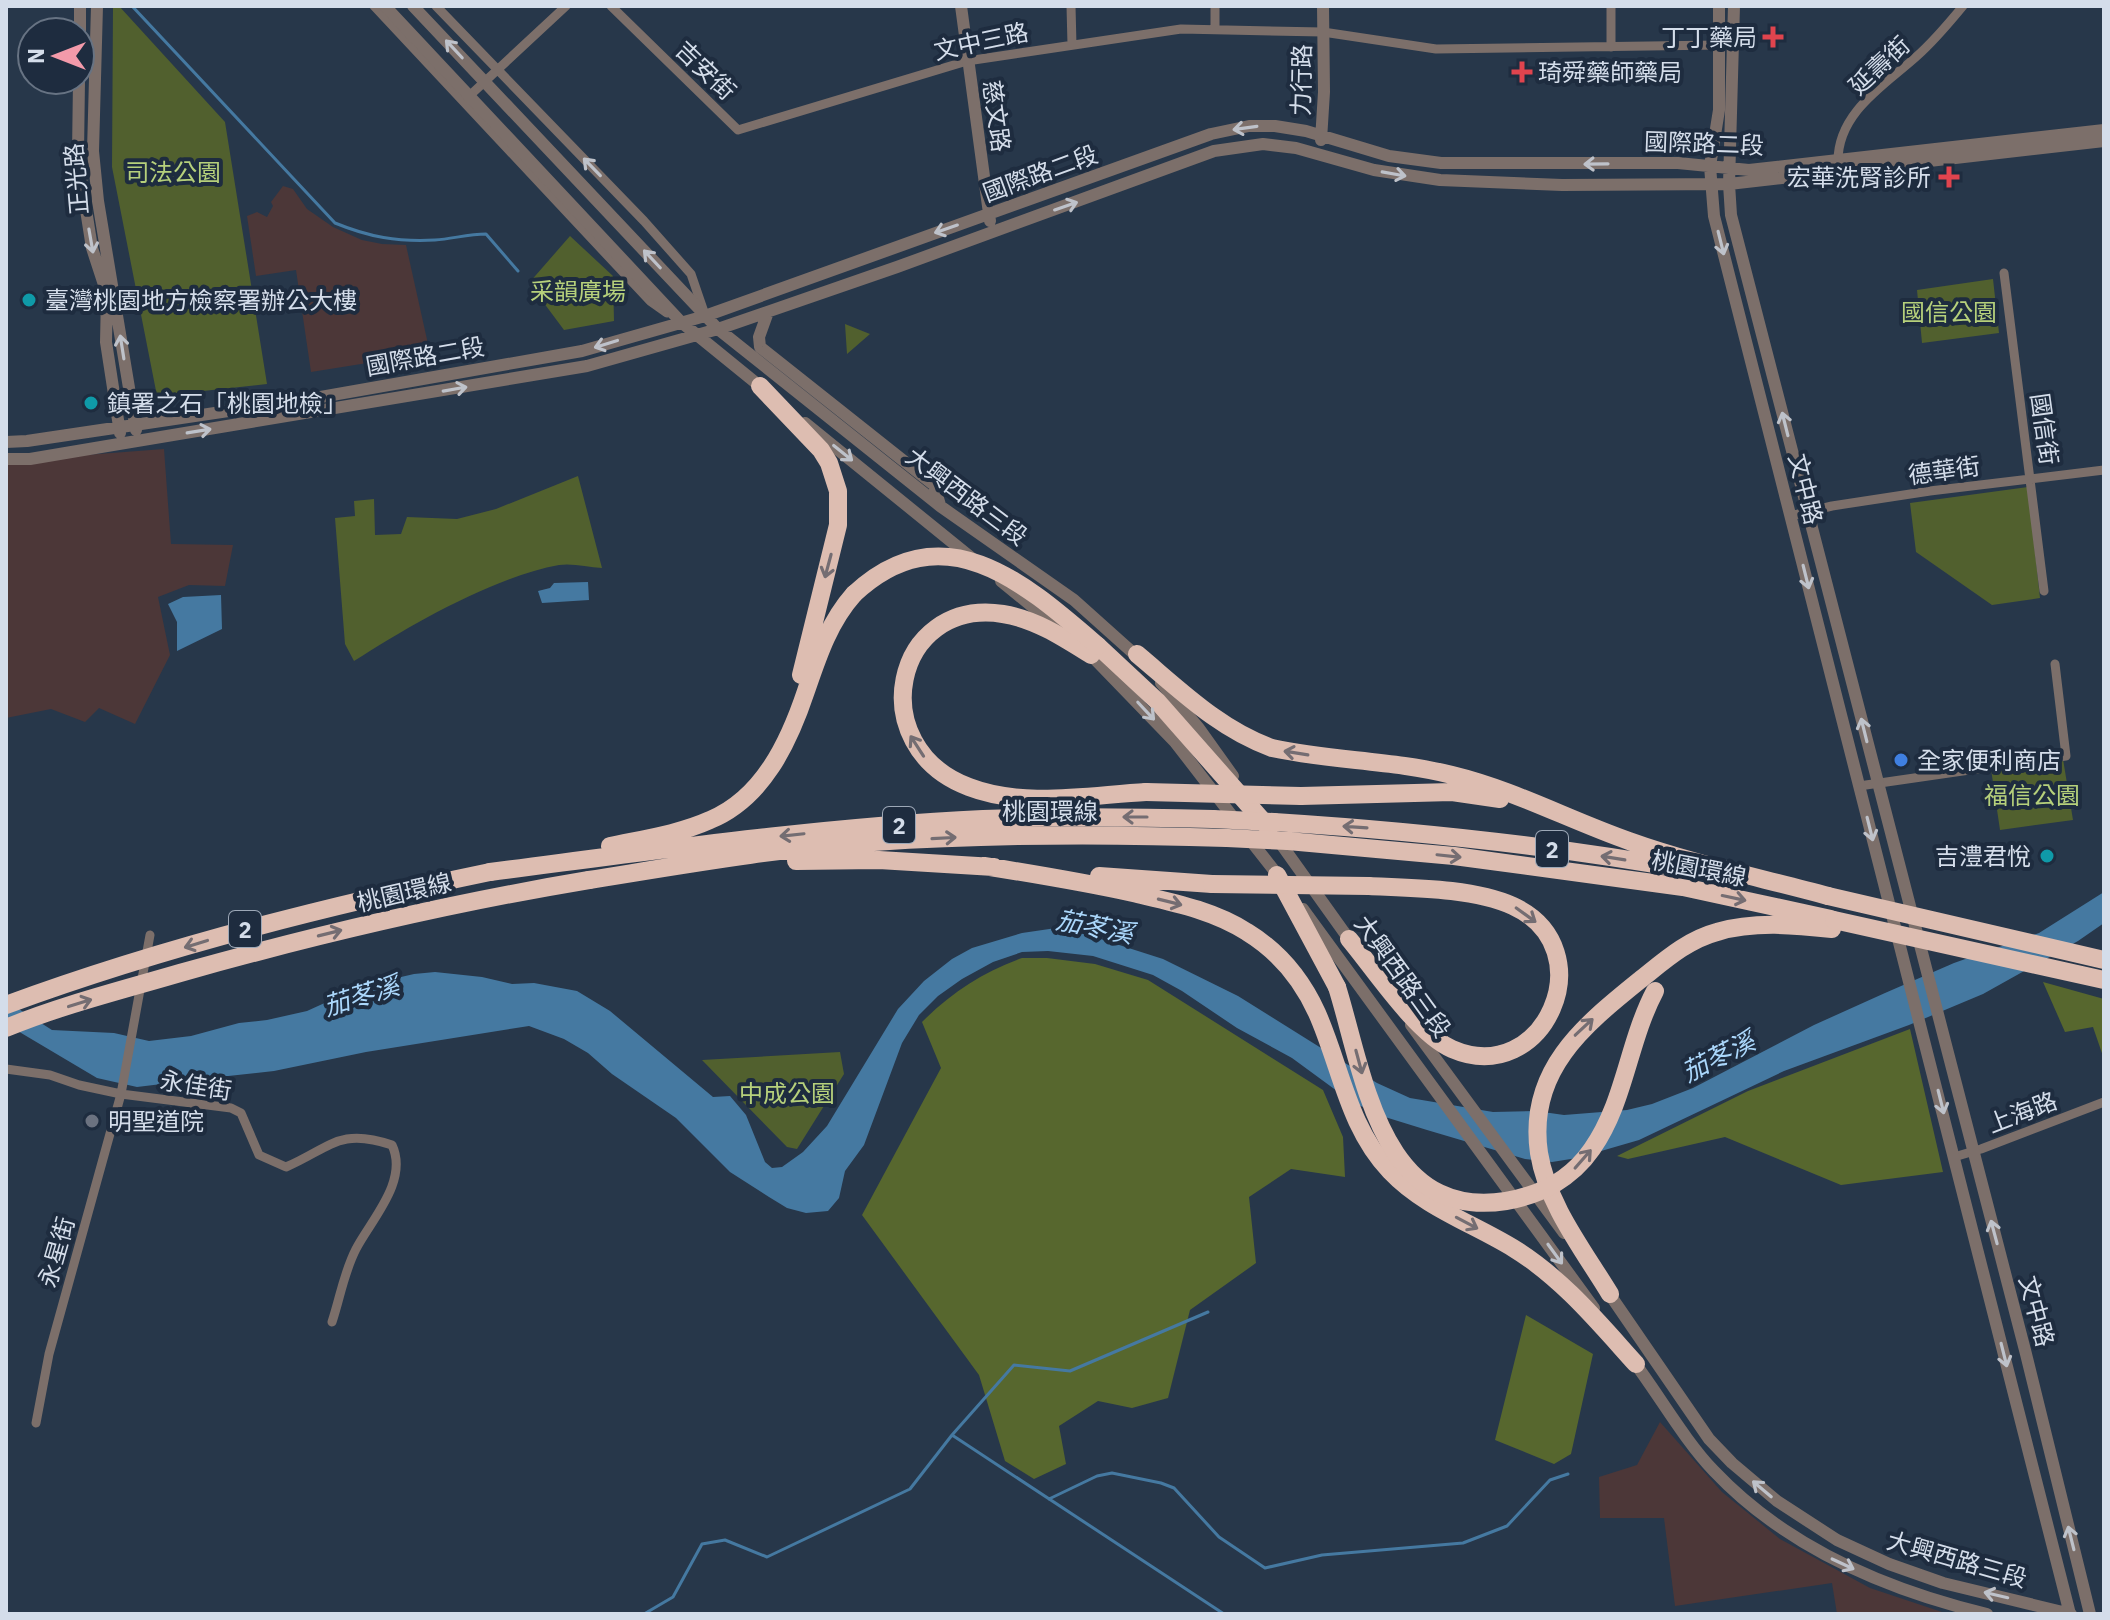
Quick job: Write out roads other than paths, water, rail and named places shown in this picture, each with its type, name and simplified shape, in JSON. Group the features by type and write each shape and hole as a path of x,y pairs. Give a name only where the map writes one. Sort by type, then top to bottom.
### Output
{"highway":[{"path":"760,386 821,450 834,477 839,505 834,544 794,705 768,772"},
{"path":"585,855 673,832 712,819 732,807 768,772 793,730 830,627 854,594 875,576 897,564 929,557 980,562 1017,581 1054,608 1095,650 1157,701 1278,832"},
{"path":"1095,650 1029,620 1006,614 986,612 949,621 932,632 909,664 902,698 906,729 916,747 939,771 969,788 987,793 1040,797 1146,792 1301,796 1452,792 1497,799 1587,825 1663,852 1828,896"},
{"path":"1137,654 1219,723 1253,741 1295,753 1418,767 1453,775 1526,798 1587,825"},
{"name":"桃園環線","path":"6,1005 242,930 366,897 490,872 585,855 984,819 1213,819 1278,832 1683,887 1833,925"},
{"name":"桃園環線","path":"6,1028 127,989 368,923 493,896 784,851 900,840 987,836 1227,838 1278,832 1382,829 1483,839 1828,896 2104,960"},
{"path":"671,867 834,859 984,866 1212,884 1369,886 1461,894 1513,906 1537,923 1551,944 1559,969 1557,999 1551,1015 1539,1030 1515,1048 1490,1055 1465,1054 1442,1044 1422,1027 1349,939"},
{"path":"984,866 1071,880 1205,912 1247,932 1291,971 1316,1011 1355,1120 1381,1161 1422,1197 1512,1248 1556,1279 1636,1364"},
{"path":"1277,875 1337,987 1370,1102 1394,1152 1412,1172 1441,1192 1474,1202 1524,1197 1545,1189 1561,1181 1584,1160 1606,1127 1639,1025 1655,991 1671,969 1720,937 1758,926"},
{"path":"1610,1294 1558,1207 1539,1156 1538,1120 1554,1066 1575,1036 1676,951 1717,932 1758,926 1833,925 1906,936 2104,980"}],"street":[{"name":"正光路","path":"97,6 92,248 107,294 106,342 122,444"},
{"name":"大興西路三段","path":"374,6 681,322 1095,650 1175,742 1277,875 1714,1471 1771,1522 1838,1563 1924,1596 1987,1614"},
{"name":"大興西路三段","path":"385,6 467,99"},
{"name":"大興西路三段","path":"413,6 718,329 940,506 1074,600 1137,654 1198,727 1278,832 1349,939 1454,1086 1610,1294 1709,1439 1732,1463 1777,1501 1837,1540 1889,1564 1943,1583 2070,1613"},
{"name":"大興西路三段","path":"436,6 644,221 691,274 705,316"},
{"path":"467,99 566,6"},
{"name":"吉安街","path":"611,6 738,130"},
{"name":"慈文路","path":"961,6 992,231"},
{"path":"1071,6 1072,45"},
{"path":"1215,6 1215,29"},
{"name":"力行路","path":"1318,155 1322,135 1323,6"},
{"path":"1611,6 1611,47"},
{"name":"文中路","path":"1719,6 1719,110 1710,166 1714,216 2070,1613"},
{"name":"文中路","path":"1734,6 1729,169 1731,215 2090,1614"},
{"name":"延壽街","path":"1838,161 1838,147 1866,99 1927,46 1963,6"},
{"name":"文中三路","path":"738,130 967,61 1181,29 1323,32 1436,49 1719,45"},
{"name":"正光路","path":"79,96 78,153 93,209 138,441"},
{"name":"國際路二段","path":"6,442 407,382 582,351 705,316 1211,134 1249,126 1275,126 1322,135 1389,156 1441,163 1678,163 1729,169 1838,161 2104,130"},
{"name":"國際路二段","path":"6,459 30,459 587,366 768,312 1214,151 1263,144 1374,170 1440,180 1562,185 1729,184 2104,141"},
{"name":"國信街","path":"2004,273 2044,591"},
{"path":"768,312 759,337 760,347 934,485 940,506"},
{"path":"407,382 410,397"},
{"name":"德華街","path":"1790,516 1930,491 2104,470"},
{"path":"1859,786 2066,756 2055,664"},
{"name":"永星街","path":"36,1423 49,1354 121,1094 150,935"},
{"path":"1916,1001 1933,995"},
{"name":"永佳街","path":"6,1069 50,1075 121,1094 231,1108 241,1113 259,1155 286,1167 336,1140 364,1139 392,1145 397,1155 393,1178 375,1221 356,1248 332,1322"},
{"name":"上海路","path":"1954,1157 2104,1102"}],"water":[{"path":"588,582 589,600 542,603 538,591 550,588 554,583"},
{"path":"221,595 222,629 177,651 177,622 168,604 183,597"},
{"name":"茄苳溪","path":"2104,892 2104,923 1983,994 1784,1071 1639,1140 1552,1162 1525,1159 1427,1130 1385,1117 1352,1102 1292,1058 1237,1028 1153,975 1093,956 1048,951 1022,952 993,962 962,979 919,1015 902,1043 864,1145 845,1171 839,1198 828,1211 806,1213 787,1208 730,1172 676,1118 612,1074 588,1053 564,1039 529,1026 366,1052 274,1071 219,1077 187,1085 170,1083 137,1087 97,1078 6,1024 6,1001 52,1030 114,1033 149,1041 191,1036 239,1023 307,1011 362,986 435,972 577,991 610,1011 713,1097 730,1096 746,1115 765,1162 772,1168 782,1167 803,1152 827,1126 898,1009 924,981 972,948 1022,933 1063,927 1163,959 1238,996 1377,1083 1410,1098 1493,1112 1536,1111 1564,1115 1627,1110 1693,1088 1814,1025 1885,993 1954,963 2039,933"}],"waterway":[{"path":"132,6 335,223 372,235 408,240 486,234 518,271"},
{"path":"952,1435 1014,1365 1070,1371 1208,1312"},
{"path":"644,1614 673,1597 702,1544 725,1540 767,1557 910,1489 952,1435 1224,1614"},
{"path":"1049,1499 1097,1476 1112,1473 1161,1483 1174,1488 1219,1537 1265,1568 1322,1555 1463,1543 1507,1526 1550,1480 1568,1474"}],"place":[{"name":"丁丁藥局","path":"1773,37"},
{"name":"琦舜藥師藥局","path":"1522,72"},
{"name":"宏華洗腎診所","path":"1949,177"},
{"name":"臺灣桃園地方檢察署辦公大樓","path":"29,300"},
{"name":"鎮署之石「桃園地檢」","path":"91,403"},
{"name":"全家便利商店","path":"1901,760"},
{"name":"吉澧君悅","path":"2047,856"},
{"name":"明聖道院","path":"92,1121"}],"park label":[{"name":"司法公園","path":"173,172"},
{"name":"采韻廣場","path":"578,291"},
{"name":"國信公園","path":"1949,312"},
{"name":"福信公園","path":"2032,795"},
{"name":"中成公園","path":"787,1093"}]}
